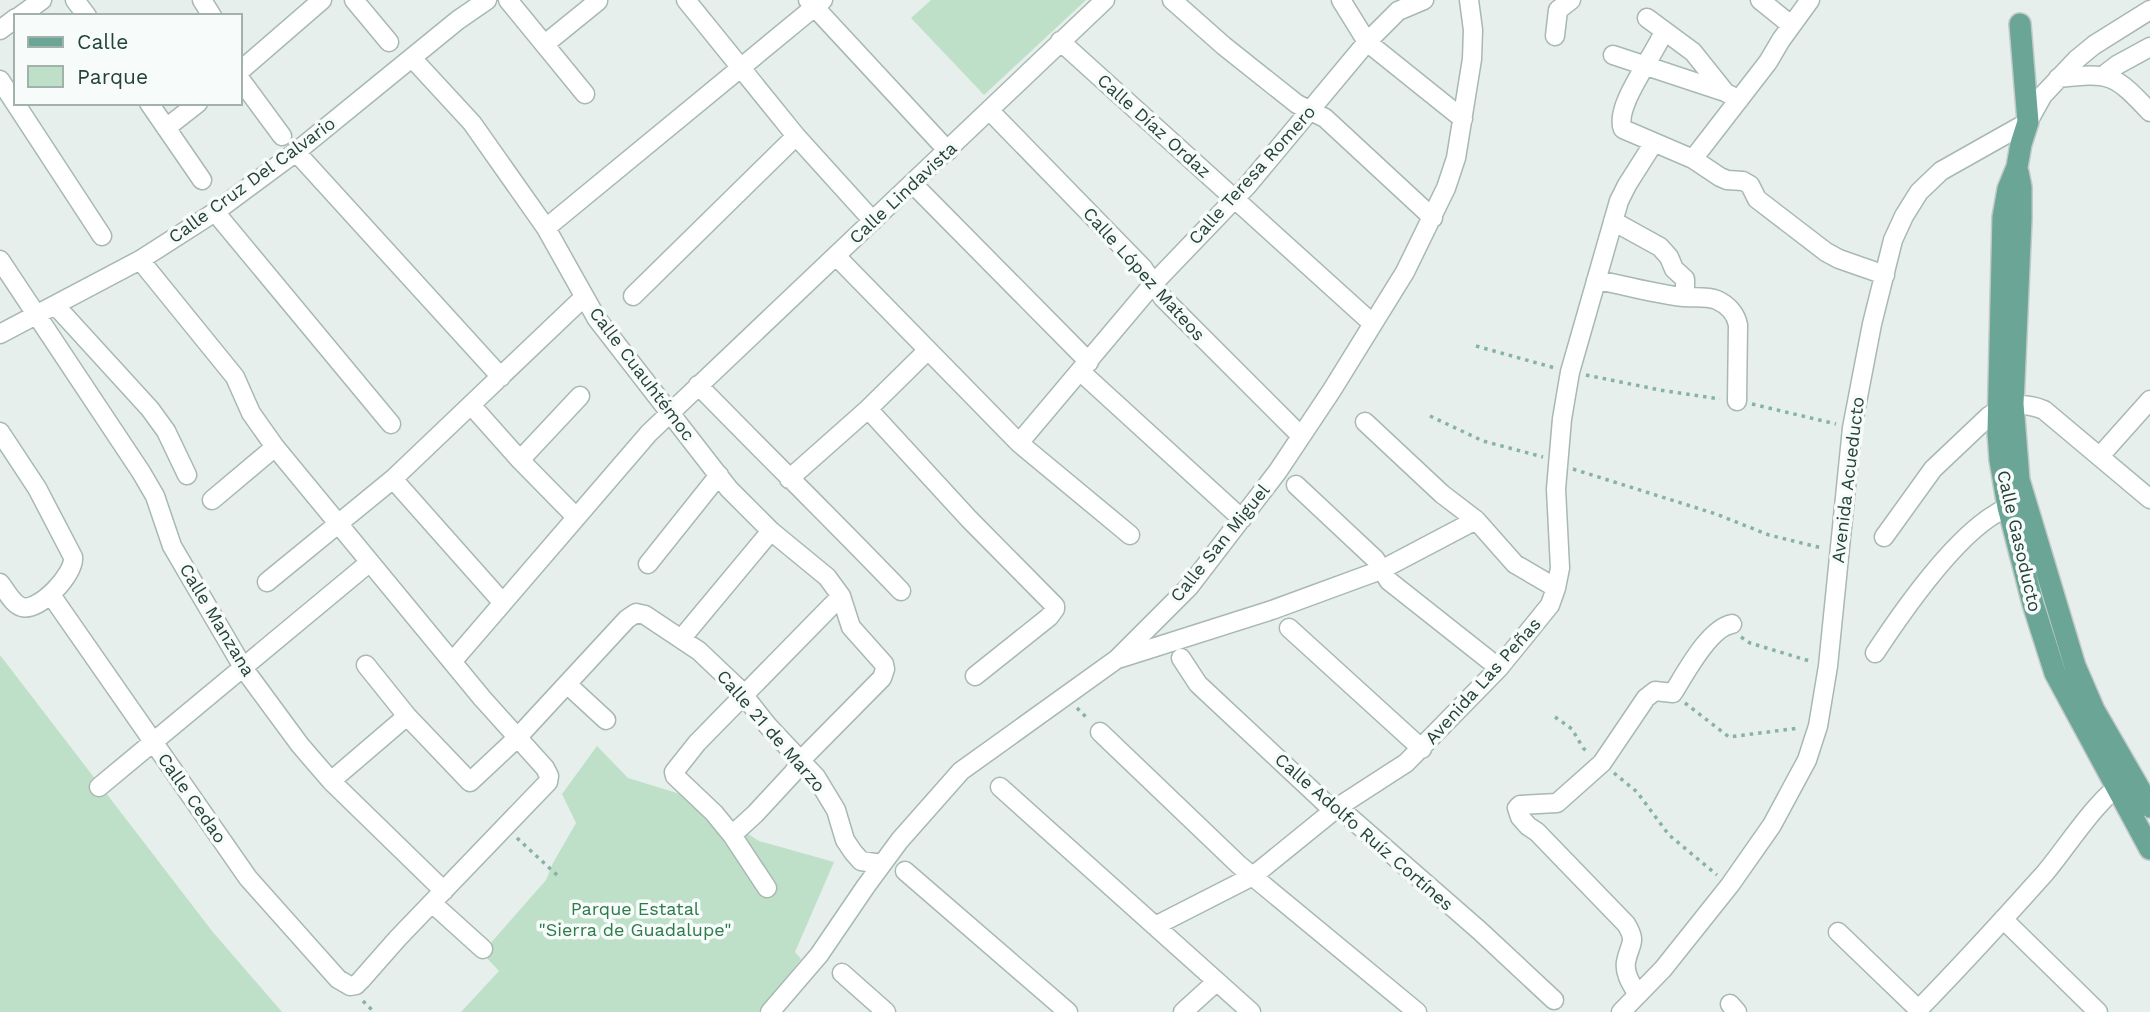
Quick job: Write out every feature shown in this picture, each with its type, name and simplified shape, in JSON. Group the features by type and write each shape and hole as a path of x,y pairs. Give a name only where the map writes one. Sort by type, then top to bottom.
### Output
{"main road":[{"name":"Calle Gasoducto","path":"2020,24 2028,122 2017,167 2021,187 2021,219 2006,407 2016,458 2016,505 2075,666 2150,849"},
{"name":"Calle Gasoducto","path":"2125,783 2150,807"}],"street":[{"path":"22,14 42,0"},
{"path":"242,69 322,0"},
{"path":"354,0 389,42"},
{"name":"Calle Cruz Del Calvario","path":"0,334 140,260 215,212 296,152 458,19 487,0"},
{"path":"508,0 586,94"},
{"path":"686,0 796,136 873,220"},
{"name":"Calle Lindavista","path":"452,662 625,459 670,412 1105,0"},
{"path":"1172,0 1224,46 1297,104 1325,118 1433,218"},
{"path":"1341,0 1367,42 1463,119"},
{"name":"Calle Teresa Romero","path":"1019,443 1153,284 1235,200 1367,42 1398,12 1424,0"},
{"name":"Calle San Miguel","path":"770,1012 819,956 882,864 961,771 1117,659 1189,587 1301,436 1405,272 1433,218 1456,158 1463,119 1472,59 1473,30 1469,0"},
{"path":"1555,36 1558,10 1571,0"},
{"path":"1760,0 1791,25"},
{"path":"1693,159 1732,96 1768,62 1810,0"},
{"path":"545,44 598,1"},
{"path":"546,228 815,2 948,151"},
{"path":"2028,122 2043,95 2058,78 2094,45 2150,10"},
{"path":"1647,18 1693,52 1732,96"},
{"path":"1664,31 1659,46 1633,89 1622,115 1621,125 1628,132 1653,144 1693,159 1720,177 1743,181 1750,185 1757,199 1826,253 1885,275"},
{"name":"Calle Díaz Ordaz","path":"1060,41 1373,324"},
{"path":"2104,75 2150,47"},
{"path":"1613,55 1732,96"},
{"name":"Calle Cuauhtémoc","path":"412,58 472,123 546,228 597,319 729,489 772,531 827,576 841,596 851,628 884,664 884,674 878,682 800,762"},
{"path":"2058,78 2104,75 2123,86 2150,112"},
{"path":"0,80 14,101"},
{"path":"242,82 282,136"},
{"path":"16,105 102,236"},
{"path":"150,105 202,180"},
{"path":"166,128 195,105"},
{"name":"Calle López Mateos","path":"989,110 1143,268 1163,298 1301,436"},
{"name":"Avenida Acueducto","path":"1621,1012 1693,933 1730,885 1772,825 1795,787 1807,760 1818,726 1828,666 1852,428 1893,240 1919,192 1941,171 2028,122"},
{"path":"633,296 796,136"},
{"name":"Avenida Las Peñas","path":"1155,926 1253,876 1338,807 1406,763 1499,668 1550,605 1560,568 1555,508 1558,461 1570,372 1622,192 1653,144"},
{"path":"296,152 501,377"},
{"path":"913,184 1085,367 1242,519"},
{"path":"215,212 391,424"},
{"path":"1612,222 1660,247 1669,257 1674,269 1685,279 1685,297"},
{"path":"836,256 1019,443 1130,535"},
{"name":"Calle Manzana","path":"0,260 155,496 172,546 244,668 300,745 483,949"},
{"path":"140,260 235,377 251,413 275,447 549,776 543,790 438,897"},
{"path":"1596,280 1685,297 1704,297 1716,300 1729,309 1737,320 1737,401"},
{"path":"267,582 393,479 584,297"},
{"path":"55,305 150,409 166,430 187,475"},
{"path":"789,479 868,409 927,351"},
{"path":"698,384 901,591"},
{"path":"520,460 580,396"},
{"path":"2100,456 2150,400"},
{"path":"1884,537 1933,469 2006,407 2025,404 2044,410 2150,499"},
{"path":"471,405 576,517"},
{"path":"868,409 969,519 1053,603 1055,609 975,676"},
{"path":"1365,422 1443,494 1476,520 1515,564 1556,588"},
{"path":"0,432 37,488 73,557 72,570 51,595 23,608 13,601 0,583"},
{"path":"212,500 275,447"},
{"path":"648,564 719,475"},
{"path":"393,479 503,603"},
{"path":"1296,485 1375,559 1389,581 1499,668"},
{"path":"1875,653 1893,625 1967,534 1989,516 2016,505"},
{"path":"1117,659 1272,610 1381,570 1476,520"},
{"path":"681,639 772,531"},
{"path":"99,787 370,562"},
{"name":"Calle Cedao","path":"51,595 248,878 338,979 350,986 356,985 438,897"},
{"path":"767,888 732,835 674,772 697,743 841,596"},
{"name":"Calle 21 de Marzo","path":"568,685 626,619 636,613 645,615 699,651 743,695 826,792 836,810 845,840 853,852 861,861 882,864"},
{"path":"1638,995 1627,978 1625,964 1633,944 1632,934 1626,924 1520,817 1517,808 1520,805 1557,803 1602,763 1646,698 1655,691 1672,694 1702,648 1724,626 1732,624"},
{"path":"1289,628 1422,749"},
{"name":"Calle Adolfo Ruíz Cortínes","path":"1181,658 1198,684 1325,803 1338,807 1480,931 1554,1000"},
{"path":"366,665 407,716 470,782 568,685 606,720"},
{"path":"331,781 407,716"},
{"path":"1100,732 1253,876 1417,1012"},
{"path":"732,835 755,814 800,762"},
{"path":"1921,1007 2125,783"},
{"path":"1000,787 1251,1012"},
{"path":"905,872 1068,1012"},
{"path":"2003,919 2098,1012"},
{"path":"1839,932 1921,1007 1943,1012"},
{"path":"842,974 886,1012"},
{"path":"1183,1012 1216,982"}],"path":[{"path":"1476,346 1570,372 1608,379"},
{"path":"1430,416 1483,441 1558,461 1574,469 1716,514 1769,535 1838,551"},
{"path":"1732,624 1740,637 1750,643 1828,666"},
{"path":"1068,694 1077,708 1100,732"},
{"path":"1672,694 1729,737 1818,726"},
{"path":"1555,717 1572,729 1583,748 1637,792 1669,835 1730,885"},
{"path":"506,827 557,875"}],"green space":[{"path":"931,0 1086,0 984,95 911,18"},
{"path":"0,655 212,931 282,1012 0,1012"},
{"name":"Parque Estatal \"Sierra de Guadalupe\"","path":"597,746 628,778 690,797 759,841 834,862 795,952 801,959 778,988 768,1012 461,1012 499,971 482,953 546,880 576,823 562,794"}]}
